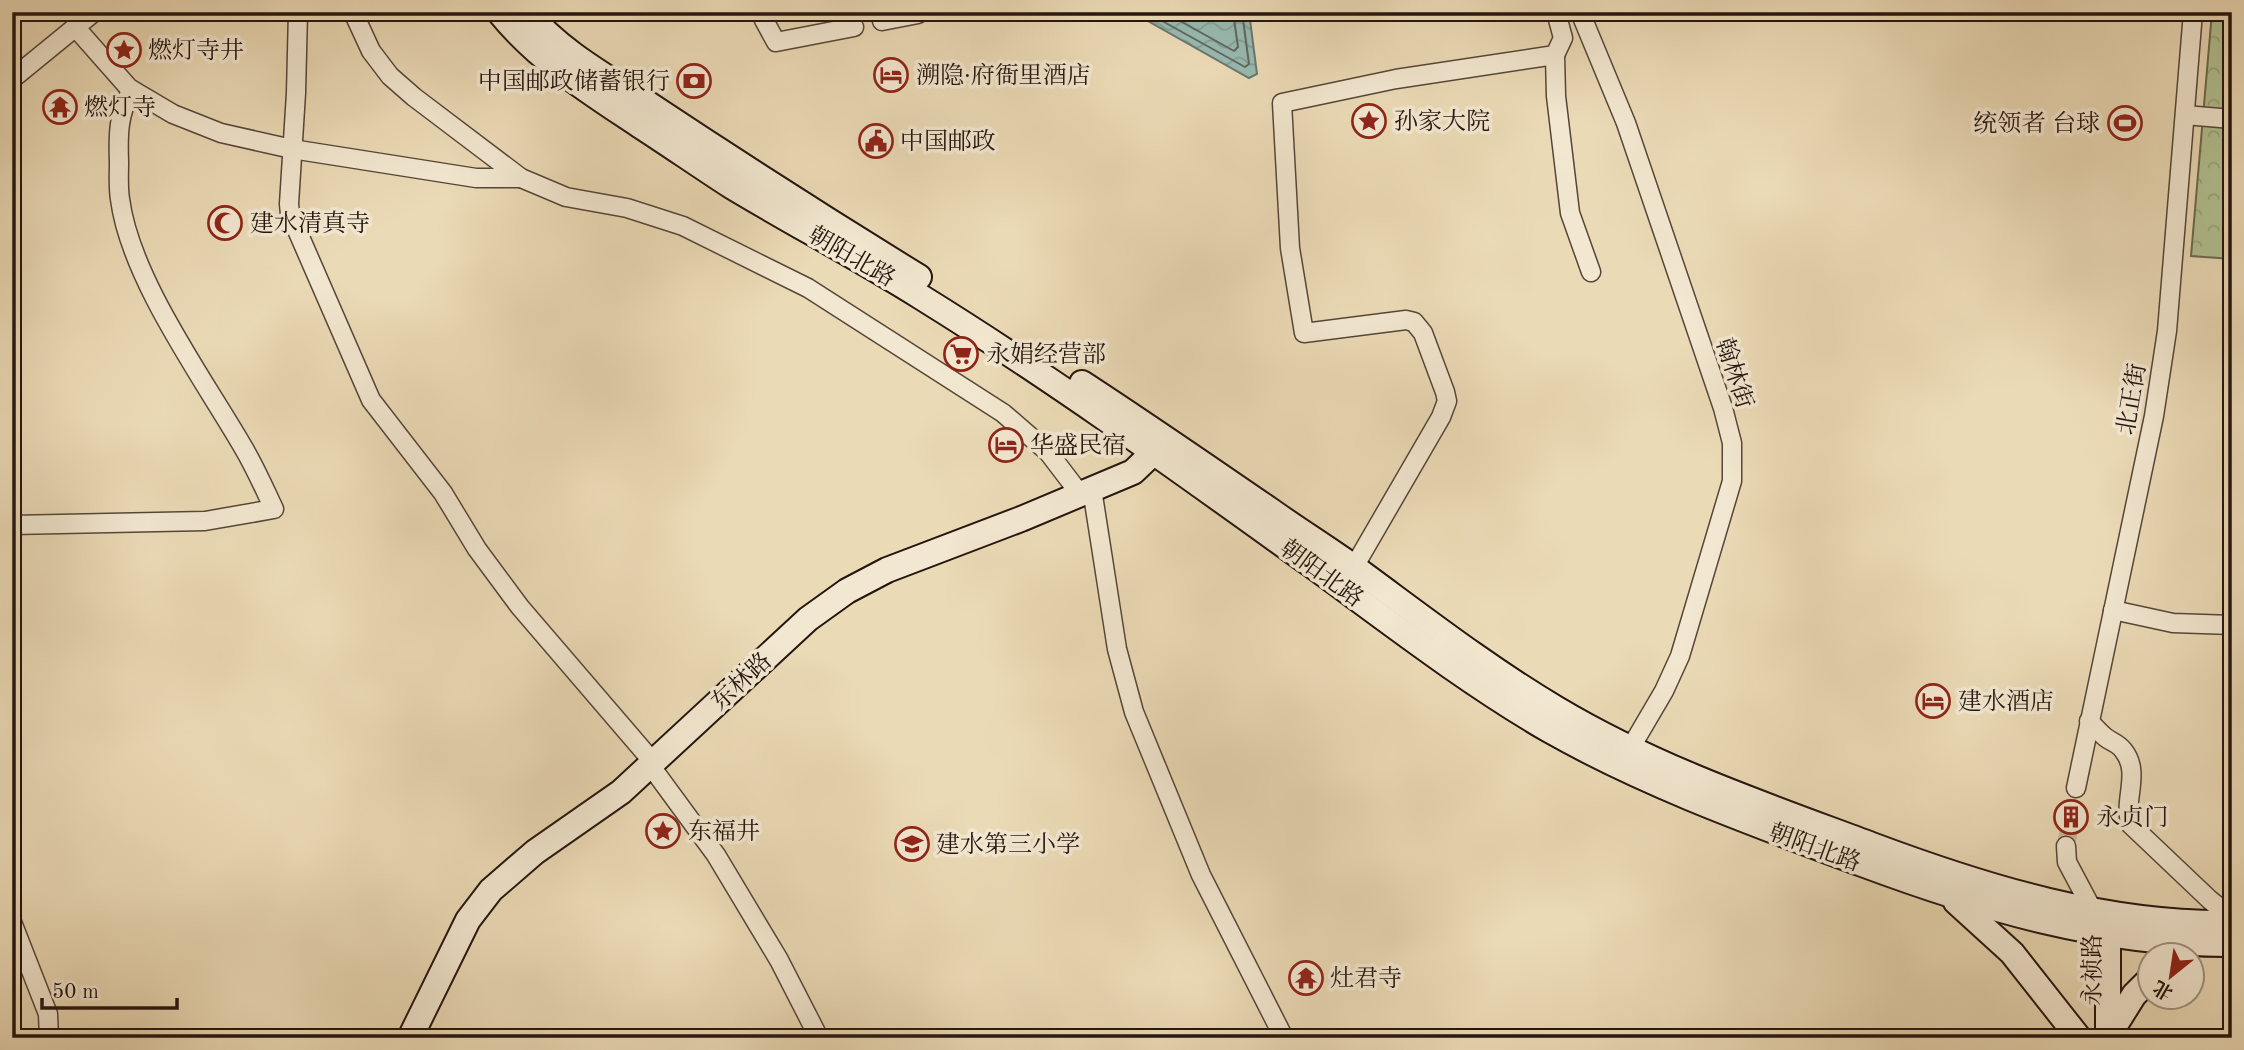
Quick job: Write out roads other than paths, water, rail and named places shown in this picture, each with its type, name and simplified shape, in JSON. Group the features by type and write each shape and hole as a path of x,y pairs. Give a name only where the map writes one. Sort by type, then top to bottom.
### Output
{"main road":[{"name":"朝阳北路","path":"499,12 534,50 572,80 730,185 920,296 1074,397 1159,444 1354,568 1485,664 1559,711 1630,749 1720,788 1929,866 2025,895 2097,925 2159,942"},
{"name":"朝阳北路","path":"527,12 548,34 584,62 741,167 928,282 1159,444 1473,682 1548,729 1628,771 1713,808 1944,893 2019,916 2097,925 2128,916 2232,920"},
{"name":"东林路","path":"410,1038 468,920 491,890 534,852 621,792 808,619 847,591 887,570 1133,472 1159,444"},
{"path":"1944,893 1985,926 2012,953 2079,1038"},
{"name":"永祯路","path":"2097,925 2103,1037"},
{"name":"朝阳北路","path":"2206,947 2232,944"},
{"path":"2103,1037 2136,993"}],"street":[{"path":"12,79 94,12"},
{"path":"298,12 290,214 371,400 443,493 477,549 520,607 652,763 729,877 779,960 819,1038"},
{"path":"353,12 371,51 390,76 521,178 566,197 627,208 683,226 808,288 1003,413 1086,491 1117,649 1134,712 1200,875 1284,1038"},
{"path":"763,12 764,20 776,42 854,27"},
{"path":"883,21 918,14 917,12"},
{"path":"1556,12 1563,38 1555,55 1556,96 1570,213 1591,272"},
{"name":"翰林街","path":"1580,12 1626,123 1723,408 1733,456 1732,481 1680,656 1664,691 1630,749"},
{"name":"北正街","path":"2076,788 2154,416 2167,331 2193,12"},
{"path":"76,29 132,90 156,106 189,121 253,141 292,149 476,178 521,178"},
{"path":"1354,568 1441,417 1447,401 1423,333 1414,322 1406,320 1304,333 1290,248 1282,103 1396,79 1555,55"},
{"path":"12,525 205,521 274,509 246,450 148,283 130,239 120,200 118,146 120,117 132,90"},
{"path":"2185,115 2232,120"},
{"path":"2113,610 2173,623 2232,625"},
{"path":"2089,721 2106,738 2116,742 2127,755 2132,771 2128,818 2131,825 2232,920"},
{"path":"2066,846 2067,862 2097,925"},
{"path":"12,922 48,1014 49,1038"}],"water":[{"path":"1132,12 1249,12 1257,74 1249,78"}],"tunnel":[{"path":"2066,846 2076,788"}],"place":[{"name":"燃灯寺井","path":"124,50"},
{"name":"溯隐·府衙里酒店","path":"891,75"},
{"name":"中国邮政储蓄银行","path":"694,81"},
{"name":"燃灯寺","path":"60,107"},
{"name":"孙家大院","path":"1369,121"},
{"name":"统领者 台球","path":"2125,123"},
{"name":"中国邮政","path":"876,141"},
{"name":"建水清真寺","path":"225,223"},
{"name":"永娟经营部","path":"961,354"},
{"name":"华盛民宿","path":"1006,445"},
{"name":"建水酒店","path":"1933,701"},
{"name":"永贞门","path":"2071,817"},
{"name":"东福井","path":"663,831"},
{"name":"建水第三小学","path":"912,844"},
{"name":"灶君寺","path":"1306,978"}]}
